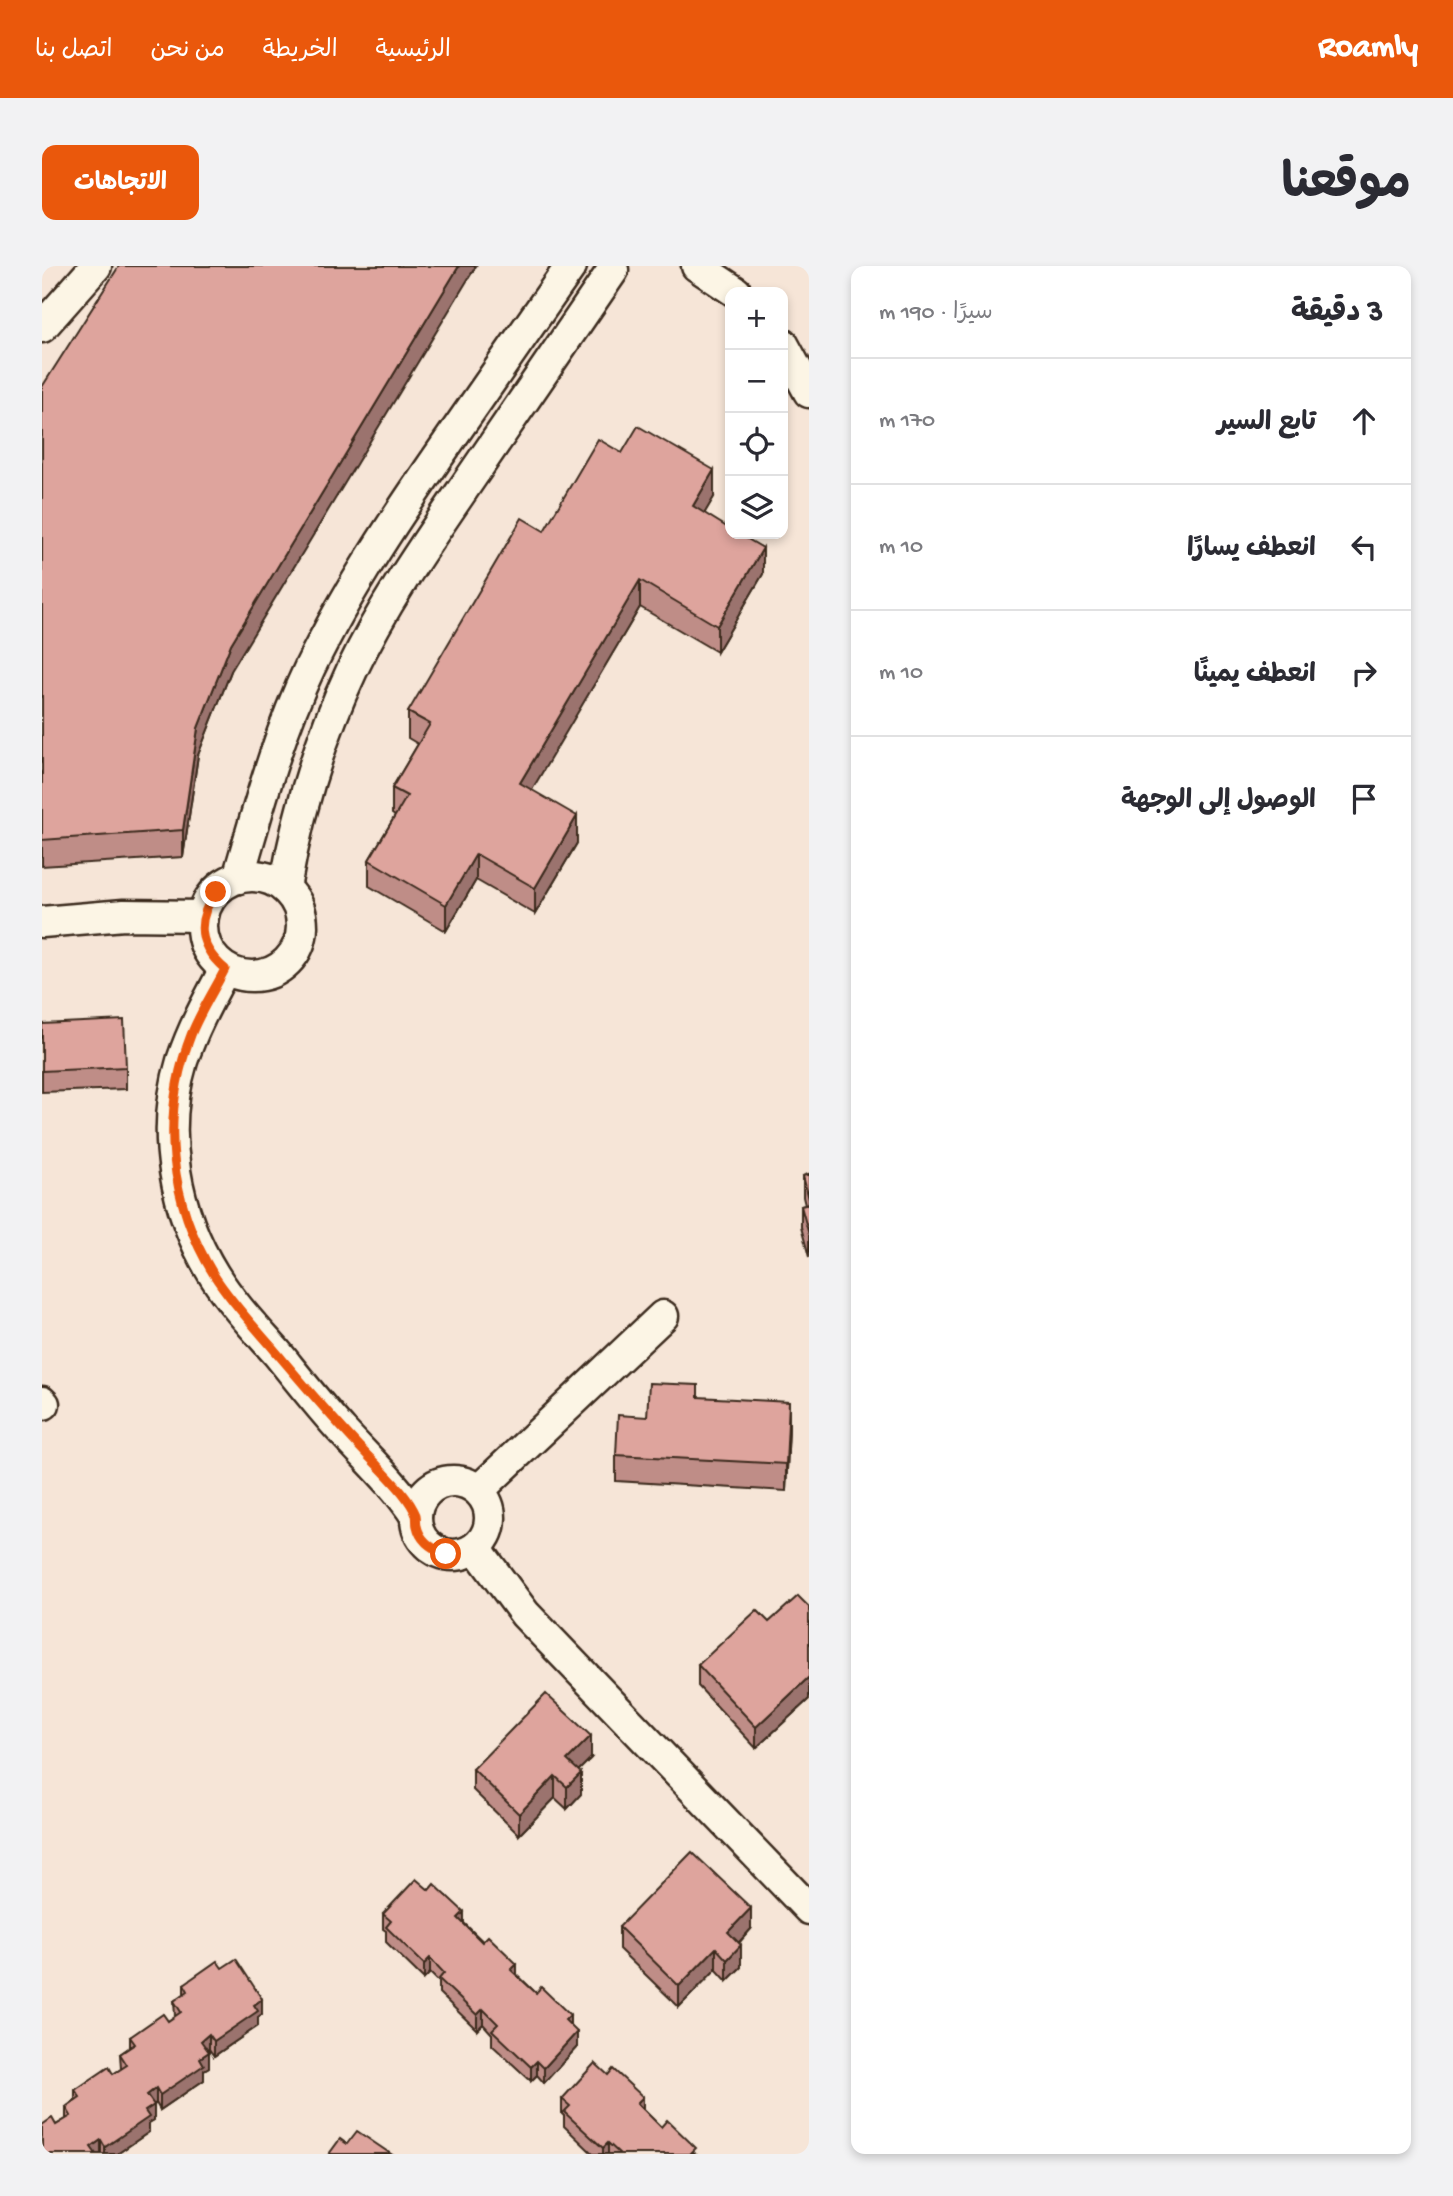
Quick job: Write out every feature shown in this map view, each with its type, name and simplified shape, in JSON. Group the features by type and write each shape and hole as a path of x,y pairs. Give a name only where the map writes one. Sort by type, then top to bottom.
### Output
{"street":[{"path":"42,327 96,266"},
{"path":"239,878 266,780 286,724 336,615 399,513 571,266"},
{"path":"697,266 728,287"},
{"path":"285,888 292,845 317,756 352,670 373,629 421,550 617,267"},
{"path":"786,350 809,392"},
{"path":"263,877 285,888 294,897 303,920 300,945 293,956 274,972 261,976 237,974 225,969 208,952 204,941 203,916 207,904 226,883 239,878 263,877"},
{"path":"42,922 124,915 203,916"},
{"path":"225,969 192,1033 181,1063 175,1094 173,1158 178,1190 187,1220 210,1268 234,1303 344,1432 398,1489 416,1516 421,1536 436,1550 456,1555 476,1548 484,1540 491,1519 490,1508 479,1490 453,1480 435,1485 422,1498 416,1516"},
{"path":"479,1490 663,1316"},
{"path":"376,1464 405,1477 435,1485"},
{"path":"476,1548 525,1614 809,1909"}],"building":[{"path":"119,266 459,266 231,644 198,728 183,830 42,840 42,387"},
{"path":"638,426 714,470 693,506 725,526 725,539 748,539 763,548 717,626 640,580 520,783 577,816 535,888 476,854 446,905 369,860 407,796 392,788 430,724 408,712 522,518 544,531 598,439 622,453"},
{"path":"124,1020 126,1067 42,1071 42,1024"},
{"path":"809,1174 809,1199 803,1176"},
{"path":"809,1204 809,1235 801,1206"},
{"path":"649,1383 698,1385 698,1397 789,1402 786,1464 616,1455 618,1415 647,1417"},
{"path":"798,1596 809,1607 809,1677 756,1727 698,1665 757,1610 769,1622"},
{"path":"546,1694 591,1736 567,1760 581,1773 567,1787 555,1776 519,1814 473,1769"},
{"path":"692,1852 751,1908 728,1932 741,1945 727,1960 716,1948 679,1986 619,1927"},
{"path":"416,1879 429,1890 434,1884 464,1912 458,1918 482,1942 488,1936 517,1964 511,1970 536,1993 541,1987 570,2015 565,2020 577,2032 544,2068 537,2061 531,2067 492,2030 498,2024 483,2009 477,2015 439,1979 444,1973 430,1958 424,1964 386,1927 391,1921 383,1914"},
{"path":"236,1959 262,1999 254,2005 258,2011 214,2041 209,2034 201,2041 209,2052 200,2058 204,2065 160,2095 156,2088 147,2095 154,2105 145,2111 149,2117 105,2147 101,2140 91,2147 96,2154 42,2154 42,2125 52,2118 56,2125 71,2116 66,2107 80,2097 75,2090 109,2067 113,2074 127,2065 120,2054 135,2044 130,2037 163,2014 168,2021 181,2012 174,2001 188,1991 184,1984 217,1961 222,1968"},
{"path":"595,2063 608,2075 613,2069 643,2097 637,2103 661,2127 667,2120 696,2148 690,2154 620,2154 608,2143 603,2148 564,2112 570,2106 562,2099"},
{"path":"357,2131 391,2154 329,2154 340,2139 347,2144"}],"route":[{"path":"216,892 207,904 202,929 208,952 225,969 192,1033 181,1063 172,1126 178,1190 187,1220 199,1250 234,1303 344,1432 398,1489 416,1516 417,1527 427,1544 446,1554"}]}
